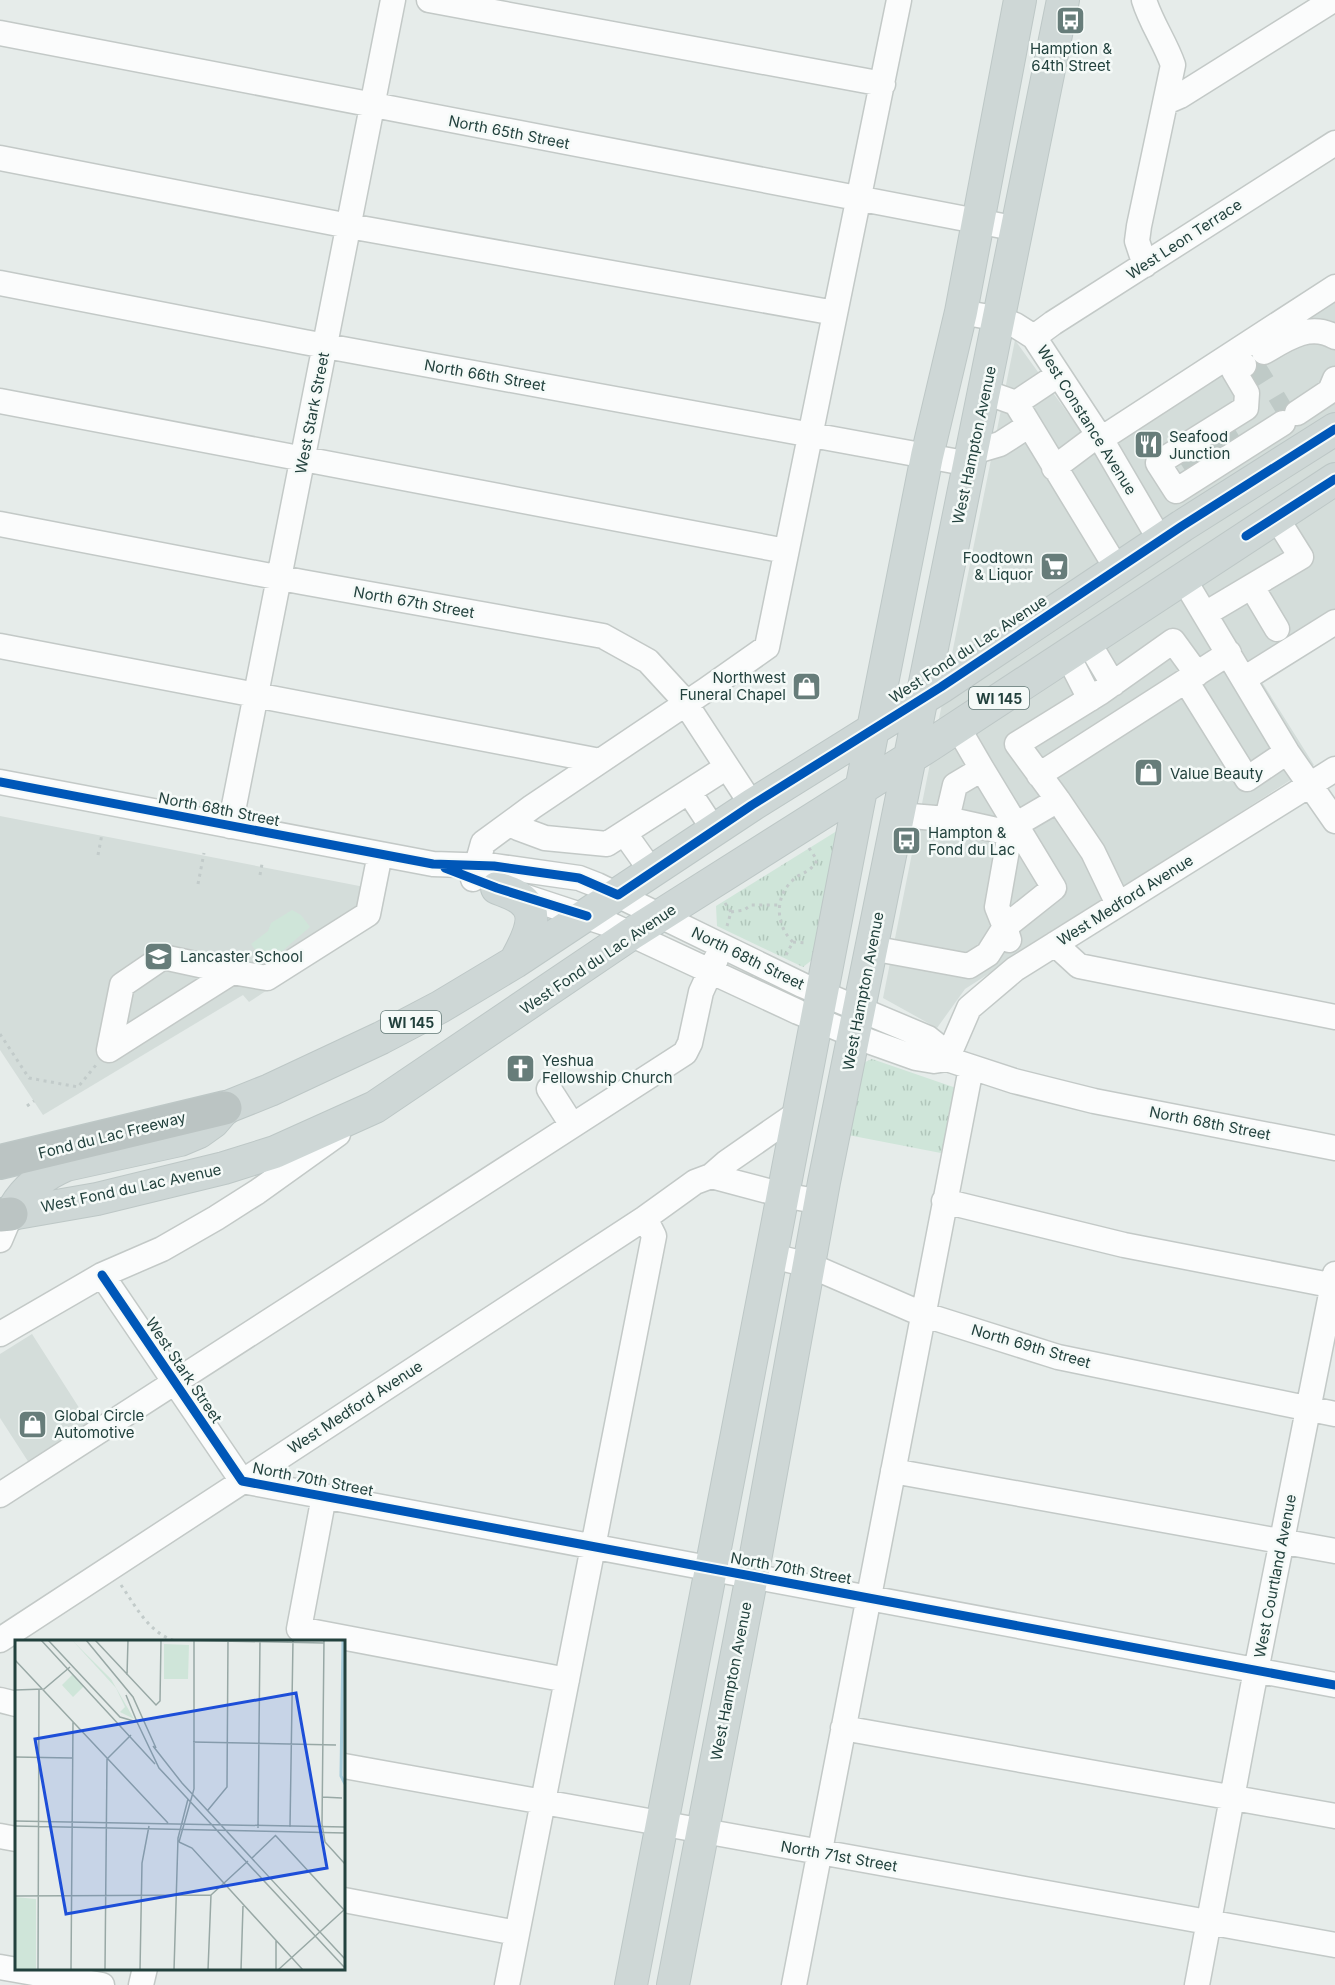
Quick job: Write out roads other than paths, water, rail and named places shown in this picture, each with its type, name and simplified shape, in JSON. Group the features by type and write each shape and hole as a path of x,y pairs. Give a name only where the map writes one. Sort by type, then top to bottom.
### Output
{"highway":[{"name":"Fond du Lac Freeway","path":"0,1162 225,1108"}],"main road":[{"path":"631,1985 873,730 927,456 961,312 1020,0"},
{"name":"West Hampton Avenue","path":"673,1985 856,1022 1063,0"},
{"name":"West Fond du Lac Avenue","path":"225,1108 270,1090 381,1038 440,1007 515,962 752,805 873,730 1160,540 1335,429"},
{"path":"1246,536 1288,478 1289,466 1281,463"},
{"name":"West Fond du Lac Avenue","path":"4,1223 224,1168 274,1152 375,1107 631,934 957,726 1335,479"},
{"path":"1183,578 1182,564 1209,535 1233,494"},
{"path":"1088,640 1124,596 1155,568 1162,546 1160,540"},
{"path":"938,621 946,639 960,652 971,652 1009,641"},
{"path":"482,877 518,896 530,908 530,929 515,962"},
{"path":"4,1223 26,1190 56,1169 180,1140 199,1132 213,1122 225,1108"}],"street":[{"name":"West Stark Street","path":"230,826 393,0"},
{"path":"429,0 883,84"},
{"path":"482,877 483,843 767,647 899,0"},
{"path":"1144,0 1168,49 1173,65 1139,226 1137,241 1145,265"},
{"path":"1166,102 1190,90 1333,0"},
{"name":"North 65th Street","path":"0,33 1018,229"},
{"name":"West Leon Terrace","path":"1034,337 1335,143"},
{"path":"0,158 349,225 835,313"},
{"name":"North 66th Street","path":"0,283 325,346 927,456 972,458"},
{"path":"1054,468 1335,287"},
{"name":"West Constance Avenue","path":"961,312 1000,319 1034,337 1100,437 1160,540"},
{"path":"1281,463 1254,423 1248,393 1253,369 1298,346 1304,332 1314,330 1335,337"},
{"path":"1016,403 1058,375"},
{"path":"1254,423 1211,452 1158,463 1176,490 1211,452 1254,423 1286,412 1321,381 1334,380"},
{"path":"985,392 1016,403 1117,569"},
{"path":"0,401 786,551"},
{"path":"972,458 1028,426"},
{"path":"1211,452 1233,494"},
{"path":"1134,495 1166,476"},
{"path":"1205,614 1301,557 1276,517"},
{"name":"North 67th Street","path":"0,524 279,578 603,636 648,661 686,703 752,805"},
{"path":"1183,578 1287,752 1335,821"},
{"path":"1252,587 1277,629"},
{"path":"1244,679 1335,622"},
{"path":"1088,640 1101,692 1120,723"},
{"path":"1118,904 1093,852 1017,744 1101,692 1173,641 1247,779 1287,752"},
{"path":"0,646 600,761"},
{"path":"1039,775 1229,653"},
{"path":"871,948 969,966 988,954 1005,927 1054,888 1013,828 957,726"},
{"path":"513,821 518,828 545,838 608,844 727,767"},
{"path":"947,819 955,785 982,769"},
{"name":"West Medford Avenue","path":"947,1059 969,1008 1019,966 1335,769"},
{"name":"North 68th Street","path":"0,782 433,864 482,877 631,934 710,972 820,1006 856,1022 928,1038 938,1046 947,1059 971,1068 1094,1101 1335,1148"},
{"path":"689,792 714,830"},
{"path":"899,815 1013,828 1058,800"},
{"path":"1013,828 997,907 1019,966"},
{"path":"625,834 652,872"},
{"path":"232,972 109,1050 122,985 163,957 267,978 368,914 380,854"},
{"name":"North 68th Street","path":"482,877 494,866 592,882 661,916 725,936 820,1006"},
{"path":"0,1495 685,1053 690,1043 701,992 725,936"},
{"path":"1055,944 1079,966 1335,1017"},
{"path":"794,1985 971,1068"},
{"path":"549,1089 572,1125"},
{"name":"West Fond du Lac Avenue","path":"0,1334 102,1275 162,1249 216,1218 257,1192 375,1107"},
{"name":"West Medford Avenue","path":"0,1640 645,1218 695,1182 711,1176 727,1162 799,1112"},
{"path":"711,1176 783,1195 821,1202"},
{"path":"944,1201 1124,1245 1334,1282"},
{"path":"507,1985 654,1236 645,1218"},
{"name":"North 69th Street","path":"772,1256 809,1265 922,1314 1058,1357 1335,1414"},
{"name":"West Stark Street","path":"102,1275 242,1480"},
{"name":"West Courtland Avenue","path":"1197,1985 1231,1798 1334,1282"},
{"path":"893,1471 1335,1551"},
{"name":"North 70th Street","path":"242,1480 1335,1685"},
{"path":"324,1496 299,1629 567,1680"},
{"path":"0,1700 15,1704"},
{"path":"843,1728 1335,1816"},
{"name":"North 71st Street","path":"345,1766 1335,1945"},
{"path":"0,1836 15,1839"},
{"path":"345,1900 518,1934"},
{"path":"0,1967 15,1970"},
{"path":"17,1970 102,1985"},
{"path":"141,1985 145,1970"}],"tunnel":[{"path":"1251,376 1267,366"},
{"path":"1275,411 1290,402"},
{"path":"1222,431 1233,449"},
{"path":"1206,442 1217,459"},
{"path":"1188,453 1199,470"}],"place":[{"name":"Hamption & 64th Street","path":"1071,21"},
{"name":"Seafood Junction","path":"1148,445"},
{"name":"Foodtown & Liquor","path":"1054,566"},
{"name":"Northwest Funeral Chapel","path":"807,686"},
{"name":"Value Beauty","path":"1149,773"},
{"name":"Hampton & Fond du Lac","path":"907,841"},
{"name":"Lancaster School","path":"159,956"},
{"name":"Yeshua Fellowship Church","path":"521,1069"},
{"name":"Global Circle Automotive","path":"33,1424"}]}
